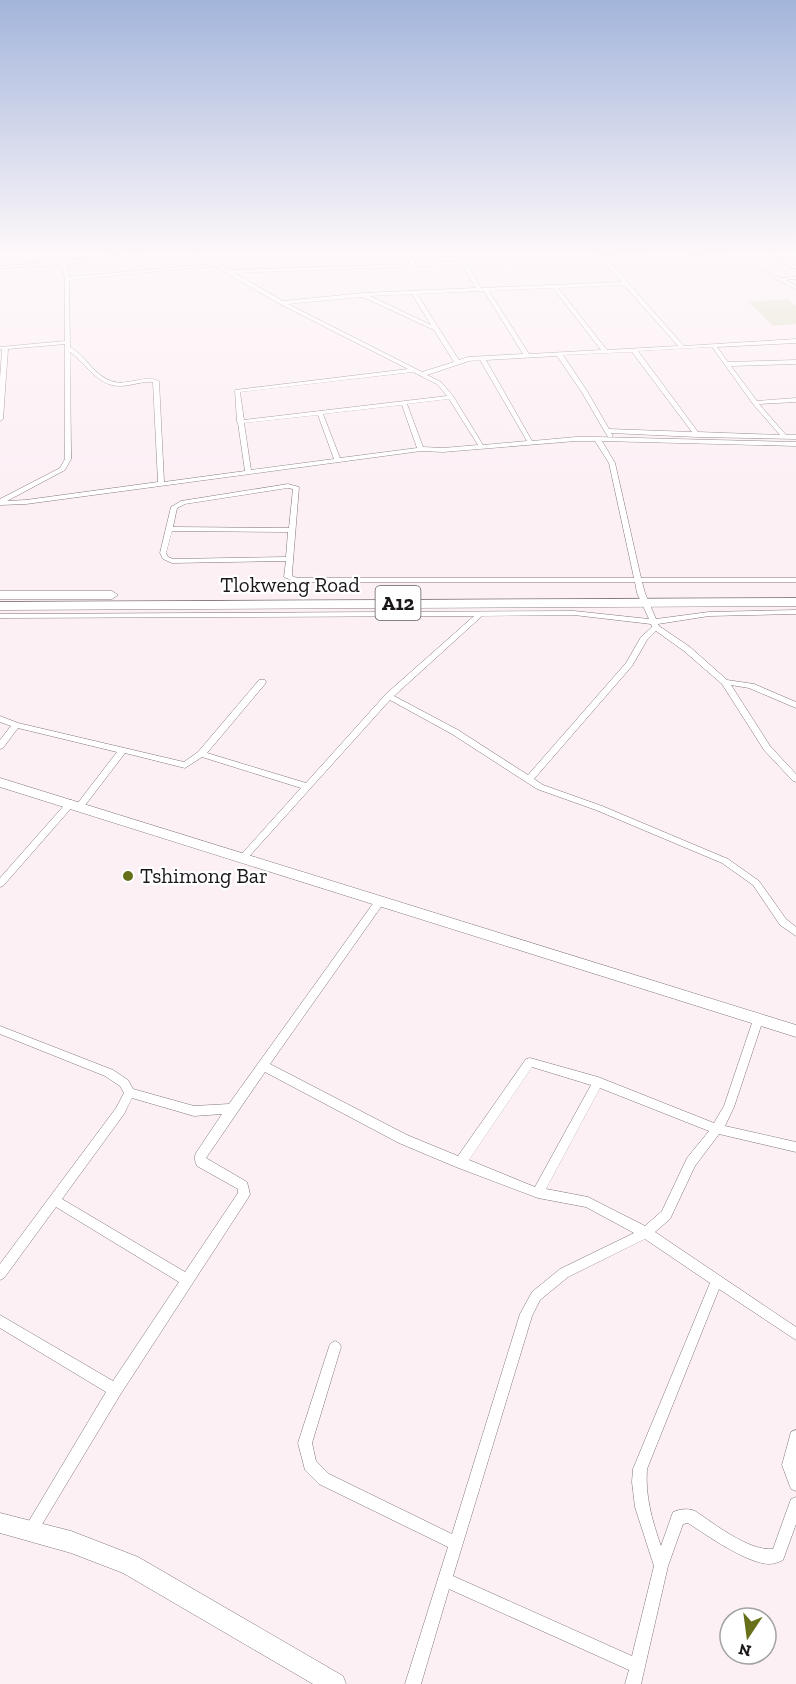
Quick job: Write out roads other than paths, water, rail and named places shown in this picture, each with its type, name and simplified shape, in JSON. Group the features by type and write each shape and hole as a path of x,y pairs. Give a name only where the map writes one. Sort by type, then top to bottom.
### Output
{"main road":[{"name":"Tlokweng Road","path":"0,595 647,606 796,593"},
{"path":"647,606 661,608 703,602 796,602"},
{"name":"Tlokweng Road","path":"0,606 580,604 647,606"}],"street":[{"path":"0,503 66,466 67,330"},
{"path":"335,330 439,383 451,397 481,446"},
{"path":"436,330 457,362"},
{"path":"509,330 527,356"},
{"path":"589,330 605,351"},
{"path":"667,330 682,347"},
{"path":"423,374 457,362 482,358 796,340"},
{"path":"0,419 2,348 67,345 107,382 120,384 156,381 161,484"},
{"path":"713,345 755,403 785,437"},
{"path":"634,350 697,435"},
{"path":"559,354 611,439"},
{"path":"482,358 530,442"},
{"path":"727,364 796,362"},
{"path":"248,472 235,393 238,390 415,370"},
{"path":"240,422 451,397"},
{"path":"755,403 796,400"},
{"path":"404,403 422,449"},
{"path":"320,413 338,460"},
{"path":"607,431 796,437"},
{"path":"0,503 422,449 597,439 796,444"},
{"path":"528,780 629,664 644,639 647,606 612,463 597,439"},
{"path":"289,559 168,560 163,553 174,507 180,502 291,486 297,489 288,577 296,580 647,606 709,614 796,612"},
{"path":"169,529 291,530"},
{"path":"0,616 588,613 647,606 796,580"},
{"path":"647,606 687,649 724,682 767,748 796,779"},
{"path":"242,859 388,696 479,615"},
{"path":"0,719 16,725 180,765 193,761 201,754 262,682"},
{"path":"724,682 751,686 796,705"},
{"path":"388,696 455,732 528,780 725,861 756,883 783,922 796,932"},
{"path":"0,746 16,725"},
{"path":"0,884 122,751"},
{"path":"201,754 306,786"},
{"path":"0,782 796,1031"},
{"path":"30,1531 115,1390 244,1194 243,1186 206,1167 200,1157 262,1065 380,901"},
{"path":"413,1684 526,1314 536,1296 564,1274 646,1233 666,1215 691,1162 717,1130 729,1107 758,1020"},
{"path":"0,1030 109,1073 124,1083 129,1093 194,1111 232,1109"},
{"path":"460,1163 530,1062 598,1083 717,1130 796,1147"},
{"path":"262,1065 342,1109 460,1163 538,1193 588,1202 646,1233 796,1334"},
{"path":"538,1193 598,1083"},
{"path":"0,1274 120,1111 129,1093"},
{"path":"54,1200 187,1280"},
{"path":"661,1566 642,1510 638,1489 640,1469 716,1282"},
{"path":"0,1321 115,1390"},
{"path":"335,1347 305,1443 310,1465 324,1479 456,1544"},
{"path":"796,1437 789,1465 796,1484"},
{"path":"633,1684 661,1566 678,1517 684,1515 758,1555 774,1557 778,1555 796,1504"},
{"path":"0,1523 70,1542 130,1565 335,1684"},
{"path":"444,1579 637,1666"}],"place":[{"name":"Tshimong Bar","path":"128,876"}]}
